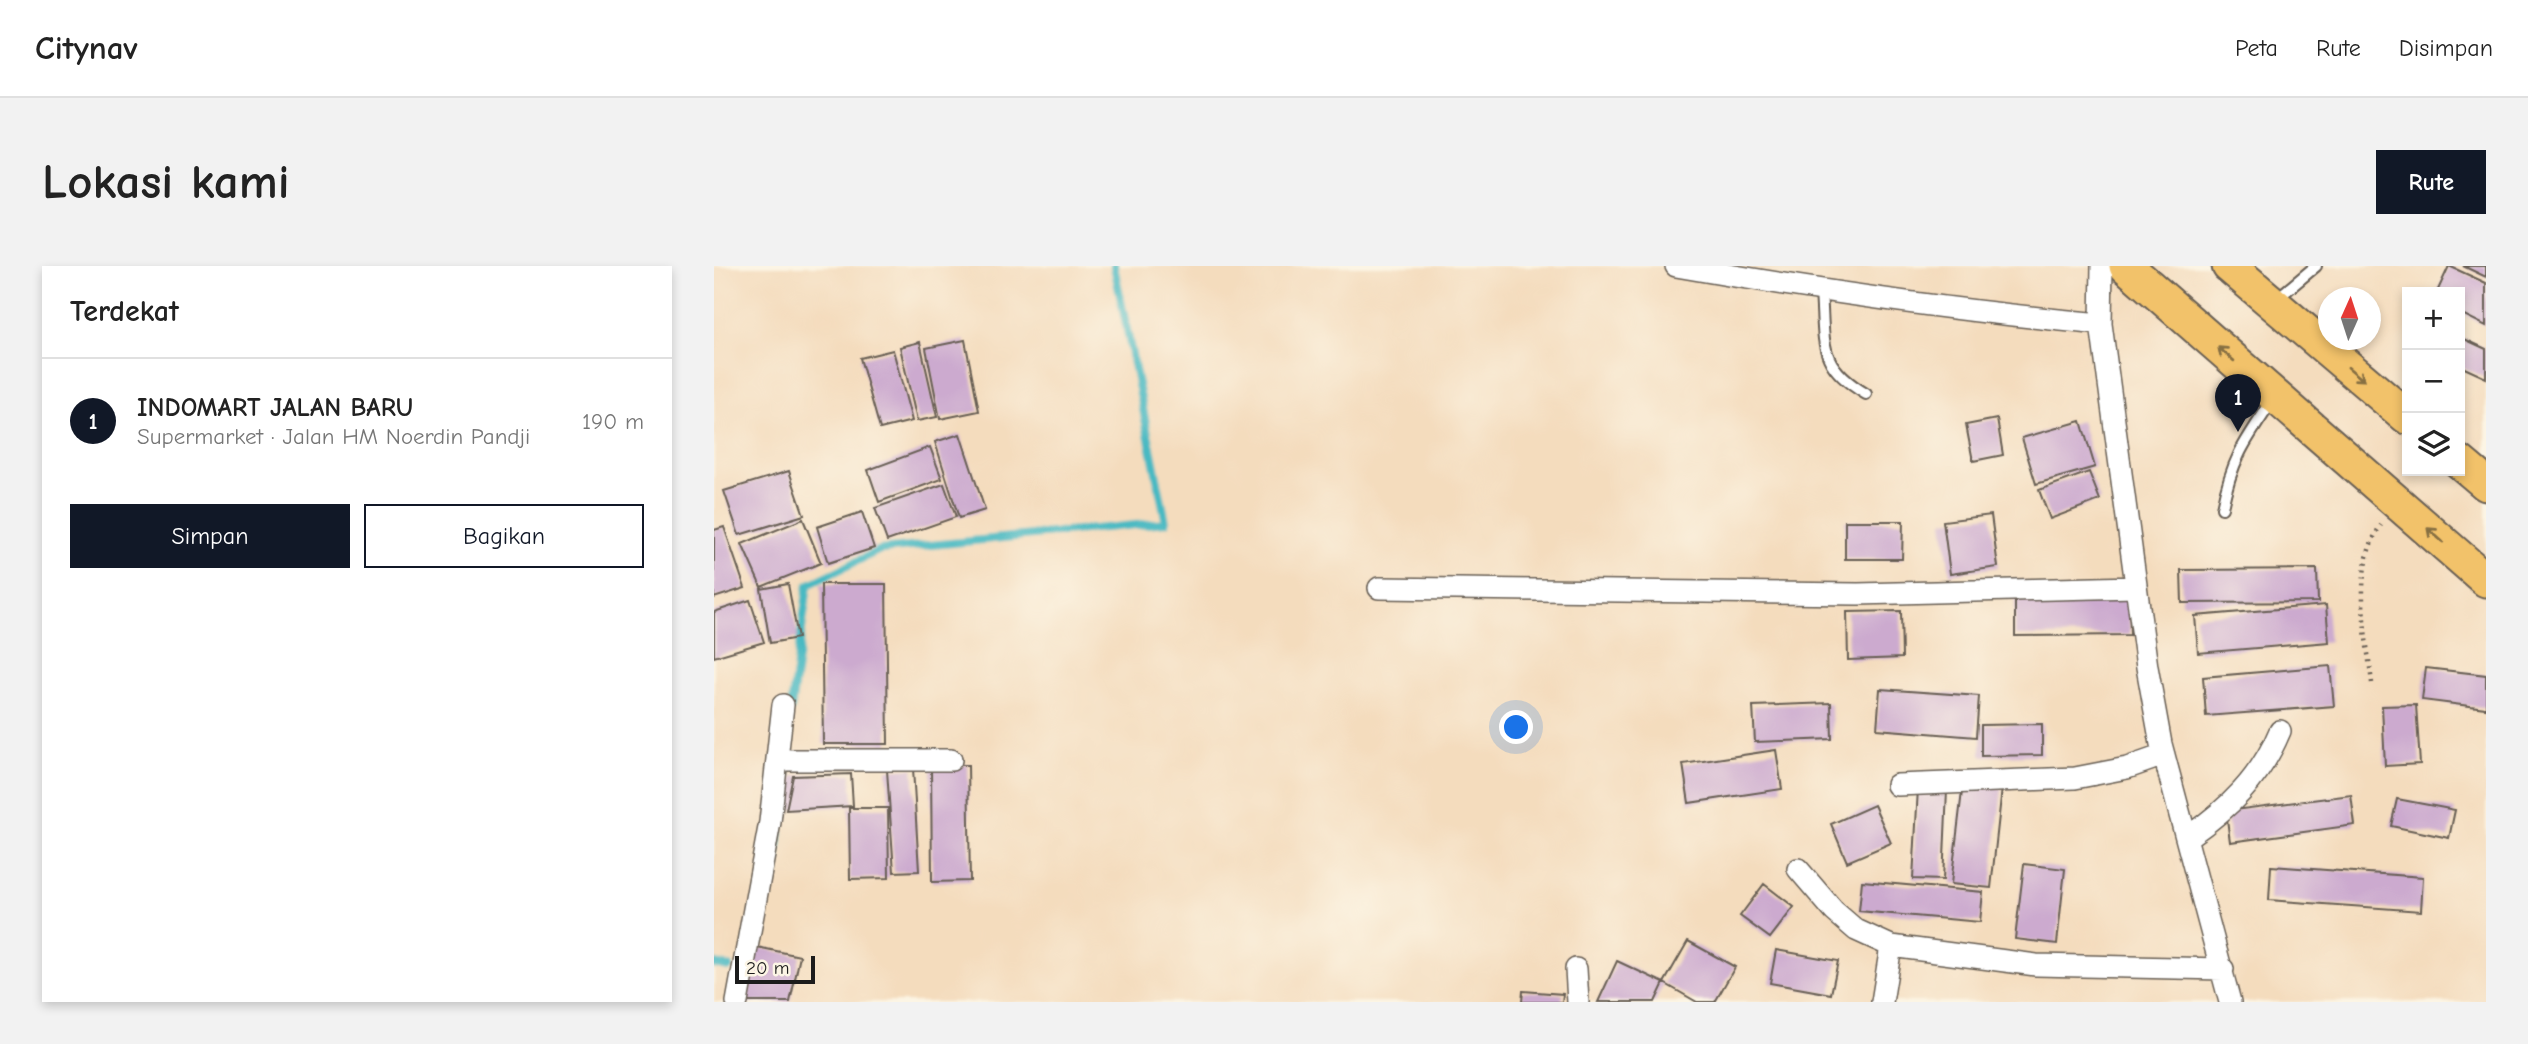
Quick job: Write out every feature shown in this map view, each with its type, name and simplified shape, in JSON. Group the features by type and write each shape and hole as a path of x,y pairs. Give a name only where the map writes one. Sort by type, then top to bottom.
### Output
{"main road":[{"path":"2126,266 2265,410 2486,580"},
{"path":"2229,266 2402,413"},
{"path":"2465,466 2486,484"}],"street":[{"path":"1676,266 1821,292 1928,307 2101,324"},
{"path":"2102,266 2101,324 2135,587 2164,755 2230,1002"},
{"path":"1379,588 1858,594 2135,587"},
{"path":"737,1002 770,822 783,705"},
{"path":"2188,838 2222,813 2244,791 2262,769 2280,731"},
{"path":"1897,785 2003,783 2075,778 2127,768 2164,755"},
{"path":"777,760 951,760"},
{"path":"1798,869 1834,911 1856,930 1891,946 2036,965 2223,970"},
{"path":"1882,1002 1891,946"},
{"path":"1576,970 1578,1002"}],"lane":[{"path":"2272,303 2316,266"},
{"path":"1821,292 1828,360 1846,382 1866,394"},
{"path":"2222,508 2232,469 2243,441 2265,410"}],"path":[{"path":"2372,683 2364,612 2366,560 2371,541 2379,528"}],"building":[{"path":"2449,266 2486,283 2486,326 2465,316 2465,287 2439,287"},
{"path":"2463,266 2486,266 2486,277"},
{"path":"2465,339 2486,349 2486,378 2465,368"},
{"path":"965,340 979,411 940,419 926,348"},
{"path":"920,342 937,417 917,421 900,347"},
{"path":"893,350 912,421 880,429 860,358"},
{"path":"1997,419 2003,455 1973,461 1966,425"},
{"path":"2081,421 2095,467 2036,484 2022,438"},
{"path":"960,434 985,510 959,518 935,442"},
{"path":"930,447 942,479 879,502 868,470"},
{"path":"789,471 804,515 739,535 724,491"},
{"path":"2089,472 2100,500 2050,519 2039,490"},
{"path":"944,484 956,517 887,541 875,508"},
{"path":"862,512 874,548 828,563 817,527"},
{"path":"1991,515 1998,567 1950,574 1943,521"},
{"path":"803,519 821,563 761,587 742,544"},
{"path":"1845,521 1903,521 1902,559 1845,559"},
{"path":"724,527 745,588 714,598 714,530"},
{"path":"2317,569 2318,602 2182,603 2181,570"},
{"path":"788,584 798,638 770,643 761,589"},
{"path":"821,584 886,584 888,744 823,744"},
{"path":"2129,595 2130,635 2015,636 2015,597"},
{"path":"750,600 764,642 714,657 714,612"},
{"path":"2326,605 2329,642 2198,653 2195,616"},
{"path":"1901,611 1902,658 1848,660 1847,612"},
{"path":"2330,666 2334,706 2206,716 2203,677"},
{"path":"2426,668 2486,675 2486,708 2422,700"},
{"path":"1880,689 1979,696 1976,737 1877,729"},
{"path":"1831,703 1832,739 1755,742 1753,706"},
{"path":"2416,705 2420,764 2385,766 2382,706"},
{"path":"2042,724 2042,755 1981,756 1981,725"},
{"path":"1776,750 1782,789 1689,803 1683,764"},
{"path":"931,765 968,765 970,881 932,882"},
{"path":"913,768 919,871 894,872 887,770"},
{"path":"851,774 853,806 786,810 793,776"},
{"path":"1963,783 2002,788 1991,888 1951,884"},
{"path":"1918,788 1947,790 1943,880 1913,879"},
{"path":"2351,795 2355,825 2230,842 2226,811"},
{"path":"2397,799 2455,810 2449,838 2391,826"},
{"path":"1874,805 1891,843 1847,862 1831,824"},
{"path":"849,808 888,808 889,878 850,879"},
{"path":"2024,864 2065,869 2057,944 2015,939"},
{"path":"2271,866 2423,877 2421,911 2269,900"},
{"path":"1862,881 1983,892 1980,922 1859,911"},
{"path":"1764,884 1794,907 1770,938 1740,916"},
{"path":"1688,941 1735,967 1715,1002 1697,1002 1664,983"},
{"path":"757,947 800,956 790,1002 746,1002"},
{"path":"1776,950 1838,961 1831,994 1770,983"},
{"path":"1617,961 1664,983 1655,1002 1598,1002"},
{"path":"1523,991 1563,994 1562,1002 1522,1002"}],"waterway":[{"path":"791,708 808,585 880,550 1166,522 1114,266"},
{"path":"775,871 787,768"},
{"path":"714,964 729,967"}],"place":[{"name":"INDOMART JALAN BARU","path":"2238,432"}]}
